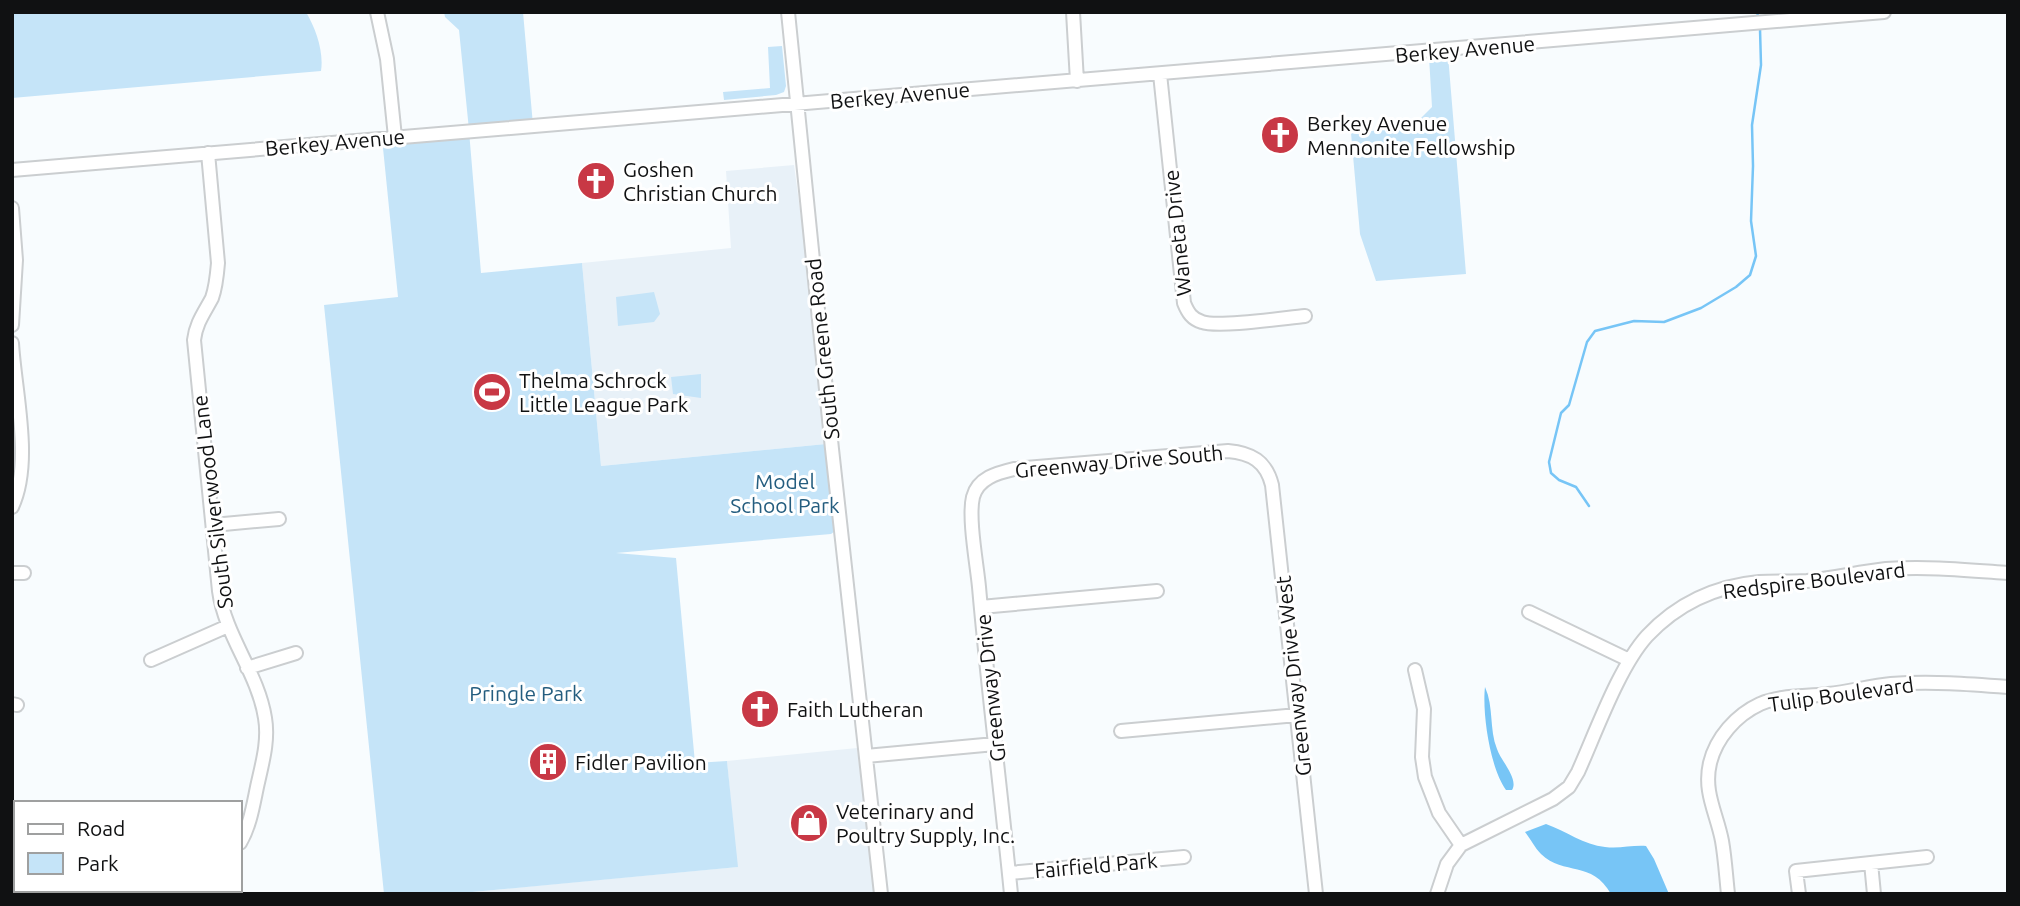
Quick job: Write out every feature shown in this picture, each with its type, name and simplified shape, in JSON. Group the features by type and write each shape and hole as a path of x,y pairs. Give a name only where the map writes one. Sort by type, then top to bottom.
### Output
{"street":[{"path":"377,12 387,58 395,137"},
{"name":"South Greene Road","path":"788,12 881,894"},
{"path":"1073,12 1077,81"},
{"name":"Berkey Avenue","path":"12,170 1884,12"},
{"name":"Waneta Drive","path":"1160,74 1187,311 1192,318 1209,324 1305,316"},
{"name":"South Silverwood Lane","path":"208,153 218,263 211,298 197,322 194,340 221,603 262,706 266,740 249,824 242,840"},
{"path":"12,208 16,245 12,325"},
{"path":"12,343 23,458 19,491 12,507"},
{"name":"Greenway Drive South","path":"979,485 993,475 1014,469 1228,451 1242,452 1260,462"},
{"name":"Greenway Drive West","path":"1260,462 1272,485 1316,894"},
{"name":"Greenway Drive","path":"979,485 972,505 1011,894"},
{"path":"213,525 279,519"},
{"name":"Redspire Boulevard","path":"1461,845 1549,802 1569,786 1578,772 1629,660 1645,638 1689,601 1728,587 1758,582 1807,581 1885,569 1939,568 2008,573"},
{"path":"981,607 1157,591"},
{"path":"1529,612 1629,660"},
{"path":"151,660 228,626"},
{"path":"247,668 296,653"},
{"path":"1415,670 1424,709 1422,757 1425,777 1439,813 1461,845 1447,864 1437,894"},
{"name":"Tulip Boulevard","path":"1728,894 1722,841 1709,799 1709,774 1710,762 1720,740 1741,715 1759,704 1783,698 1890,685 1933,683 2008,687"},
{"path":"1121,731 1297,715"},
{"path":"866,756 996,744"},
{"name":"Fairfield Park","path":"1009,873 1184,857"},
{"path":"1799,894 1796,872 1927,857"},
{"path":"1871,863 1874,894"}],"shaded area":[{"path":"794,165 826,444 601,466 582,263 731,248 726,171"},
{"path":"857,748 875,894 451,894 737,867 727,761"}],"green space":[{"path":"12,12 306,12 318,41 321,71 12,98"},
{"name":"Pringle Park","path":"444,12 523,12 533,125 469,131 481,273 582,263 601,466 826,444 835,531 831,534 616,553 676,558 695,763 727,761 738,867 451,894 384,894 324,305 398,297 382,138 469,130 459,30 445,17"},
{"path":"782,46 786,86 784,92 724,100 723,92 770,88 768,47"},
{"path":"1448,55 1466,274 1376,281 1360,234 1351,133 1412,127 1432,107 1429,57"},
{"path":"654,292 660,314 654,322 618,326 616,297"},
{"path":"701,374 701,398 673,394 671,377"}],"water":[{"path":"1485,687 1490,702 1493,734 1499,754 1511,775 1514,786 1512,790 1506,790 1500,780 1492,755 1486,725"},
{"path":"1546,824 1597,846 1646,846 1669,894 1611,894 1595,876 1550,861 1539,852 1525,832"}],"waterway":[{"path":"1757,12 1758,16"},
{"path":"1589,506 1576,487 1559,480 1551,473 1549,462 1561,413 1569,405 1587,342 1595,331 1634,321 1664,322 1701,308 1736,287 1750,275 1756,256 1751,221 1752,125 1761,65 1760,29"}],"place":[{"name":"Berkey Avenue Mennonite Fellowship","path":"1280,135"},
{"name":"Goshen Christian Church","path":"596,181"},
{"name":"Thelma Schrock Little League Park","path":"492,392"},
{"name":"Faith Lutheran","path":"760,709"},
{"name":"Fidler Pavilion","path":"548,762"},
{"name":"Veterinary and Poultry Supply, Inc.","path":"809,823"}],"park label":[{"name":"Model School Park","path":"785,493"}]}
